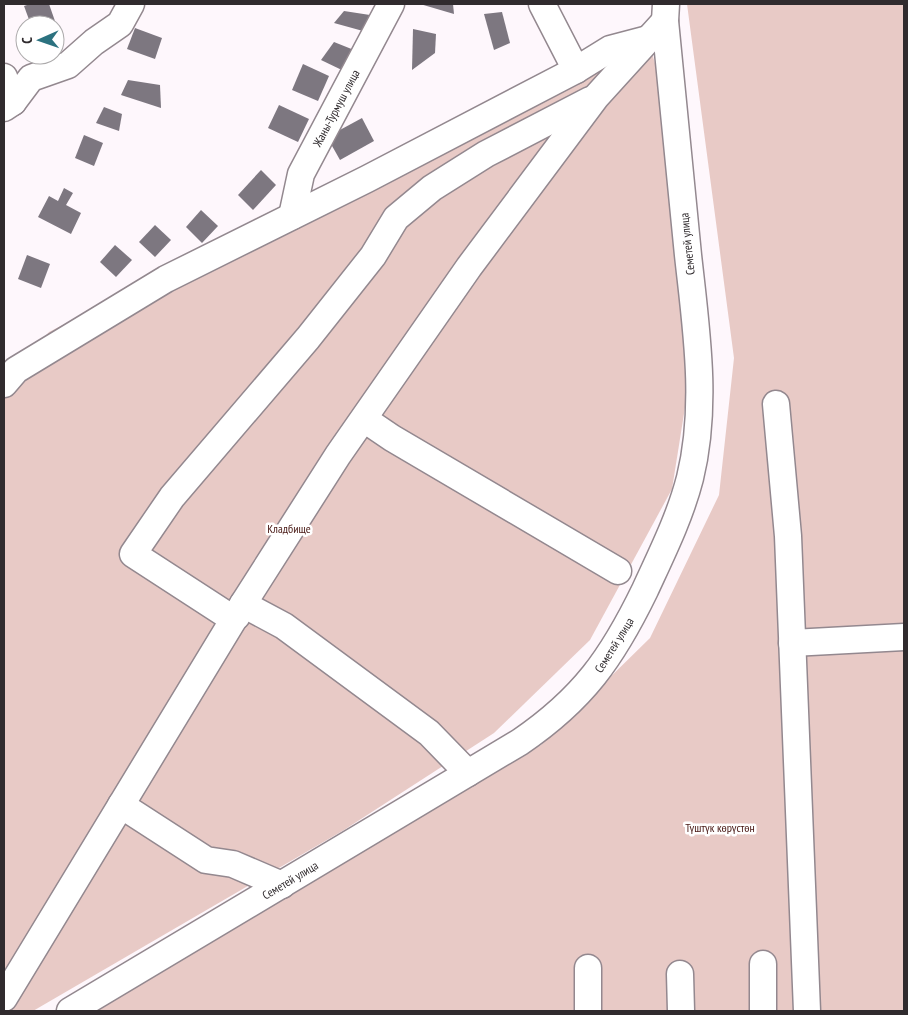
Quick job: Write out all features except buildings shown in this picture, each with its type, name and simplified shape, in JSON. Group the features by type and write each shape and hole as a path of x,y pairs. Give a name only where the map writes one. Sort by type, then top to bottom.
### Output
{"street":[{"path":"9,105 32,78 68,65 94,42 120,24 131,4"},
{"name":"Жаны-Турмуш улица","path":"292,216 301,174 391,4"},
{"path":"542,4 576,70"},
{"path":"4,384 16,370 166,279 576,70 610,48 659,21"},
{"path":"4,998 240,610 364,418 469,267 596,97 659,21"},
{"name":"Семетей улица","path":"70,1011 468,773 552,720 600,670 624,634 669,539 690,476 698,412 697,341 659,21"},
{"path":"4,77 9,105"},
{"path":"240,610 230,617 133,554 172,497 308,338 373,256 396,218 432,188 486,154 596,97"},
{"path":"776,404 788,536 807,1011"},
{"path":"364,418 392,438 618,571"},
{"path":"240,610 284,626 429,733 468,773"},
{"path":"792,643 904,637"},
{"path":"121,805 206,860 232,864 282,885"},
{"path":"763,964 763,1011"},
{"path":"588,968 588,1011"},
{"path":"680,974 681,1011"}],"green space":[{"name":"Түштүк көрүстөн","path":"687,4 904,4 904,1011 87,1011 541,745 650,638 719,495 734,358"},
{"name":"Кладбище","path":"648,39 658,74 690,376 672,489 590,640 494,733 344,830 33,1011 4,1011 4,384 49,332 596,52"}]}
